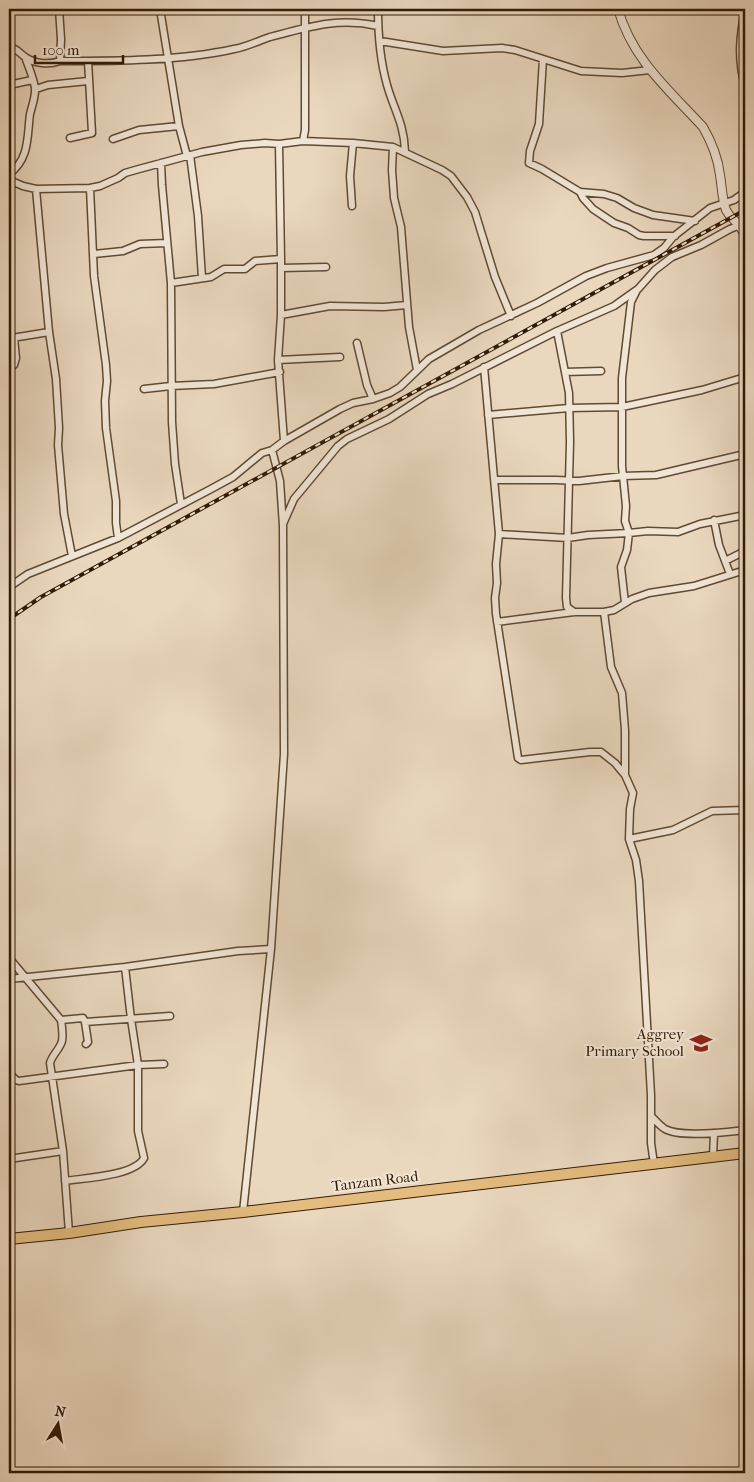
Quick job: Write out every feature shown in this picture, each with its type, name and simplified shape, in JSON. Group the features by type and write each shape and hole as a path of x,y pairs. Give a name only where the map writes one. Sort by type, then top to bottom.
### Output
{"highway":[{"name":"Tanzam Road","path":"9,1239 69,1233 141,1222 243,1212 745,1153"}],"street":[{"path":"59,9 60,61"},
{"path":"160,9 179,126 188,156 198,216 202,278"},
{"path":"303,141 305,130 305,9"},
{"path":"378,9 380,55 387,86 403,131 405,151"},
{"path":"618,9 632,45 650,70 703,127 708,136 720,173 724,203 730,218 742,224 745,235"},
{"path":"745,9 740,69 745,86"},
{"path":"25,57 44,64 53,64 60,61 167,58 235,49 270,37 293,32 305,26 353,22 378,26"},
{"path":"380,41 444,51 502,48 581,71 622,73 650,70"},
{"path":"9,47 18,49 25,57 36,89 27,147 19,164 9,174"},
{"path":"543,59 539,124 530,151 529,164 542,168 580,192 604,194 617,198 634,208 653,215 696,221"},
{"path":"70,138 92,133 88,61"},
{"path":"9,85 32,80"},
{"path":"36,89 48,85 88,81"},
{"path":"113,138 139,130 179,126"},
{"path":"9,180 23,186 36,188 90,188 110,182 125,173 188,156 241,145 280,144 303,141 393,147 405,151 451,176 467,197 475,212 495,278 511,316"},
{"path":"352,206 350,176 353,143"},
{"path":"280,144 281,315 278,360 284,441"},
{"path":"393,147 394,198 403,245 412,350 417,370"},
{"path":"161,164 171,283 175,464 181,504"},
{"path":"36,188 49,332 56,379 59,428 58,445 64,514 72,556"},
{"path":"90,188 94,276 106,365 106,428 116,501 118,538"},
{"path":"580,192 593,208 614,223 628,228 639,235 675,236"},
{"path":"9,587 28,574 118,538 233,477 262,453 272,450 284,441 353,403 373,399 400,387 428,359 479,330 511,316 586,276 654,255 710,208 734,200 745,192"},
{"path":"283,526 294,499 346,439 388,419 428,394 452,384 484,366 614,306 638,289 655,270 672,257 701,246 742,224"},
{"path":"94,254 123,252 140,244 167,243"},
{"path":"171,283 211,277 224,269 245,269 255,262 281,259"},
{"path":"281,268 326,267"},
{"path":"625,603 622,568 629,534 625,522 622,378 631,302 638,289"},
{"path":"281,315 330,306 384,307 407,305"},
{"path":"9,320 10,337 14,338 49,332"},
{"path":"557,331 569,393 566,598 567,607 574,612"},
{"path":"9,367 14,365 15,362 14,338"},
{"path":"357,343 367,385 373,399"},
{"path":"278,360 340,357"},
{"path":"484,366 499,534 495,598 497,622 518,758 521,760 601,752 615,763 625,776 633,793 628,840 636,860 641,906 651,1095 651,1143 654,1164"},
{"path":"564,372 600,371"},
{"path":"144,389 214,384 280,372"},
{"path":"488,415 569,408 622,407 702,390 745,377"},
{"path":"243,1212 271,949 284,754 283,526 280,481 272,450"},
{"path":"495,480 594,480 623,476 656,476 745,454"},
{"path":"499,534 568,538 648,531 678,532 714,520 745,515"},
{"path":"714,520 730,574"},
{"path":"725,561 745,551"},
{"path":"497,622 574,612 614,610 649,593 694,586 745,570"},
{"path":"604,612 611,666 622,693 625,730 625,776"},
{"path":"628,840 673,830 712,811 745,810"},
{"path":"9,979 271,949"},
{"path":"9,958 61,1020 62,1041 50,1060 63,1151 69,1233"},
{"path":"64,1180 122,1171 141,1163 144,1158 138,1131 138,1065 125,967"},
{"path":"61,1020 80,1018 85,1022 170,1016"},
{"path":"85,1022 88,1042 86,1044"},
{"path":"9,1073 12,1080 20,1081 138,1065 164,1064"},
{"path":"651,1116 667,1131 676,1133 714,1133 745,1130"},
{"path":"713,1157 714,1133"},
{"path":"9,1159 63,1151"}],"railway":[{"path":"9,619 41,597 745,210"}],"place":[{"name":"Aggrey Primary School","path":"701,1043"}]}
